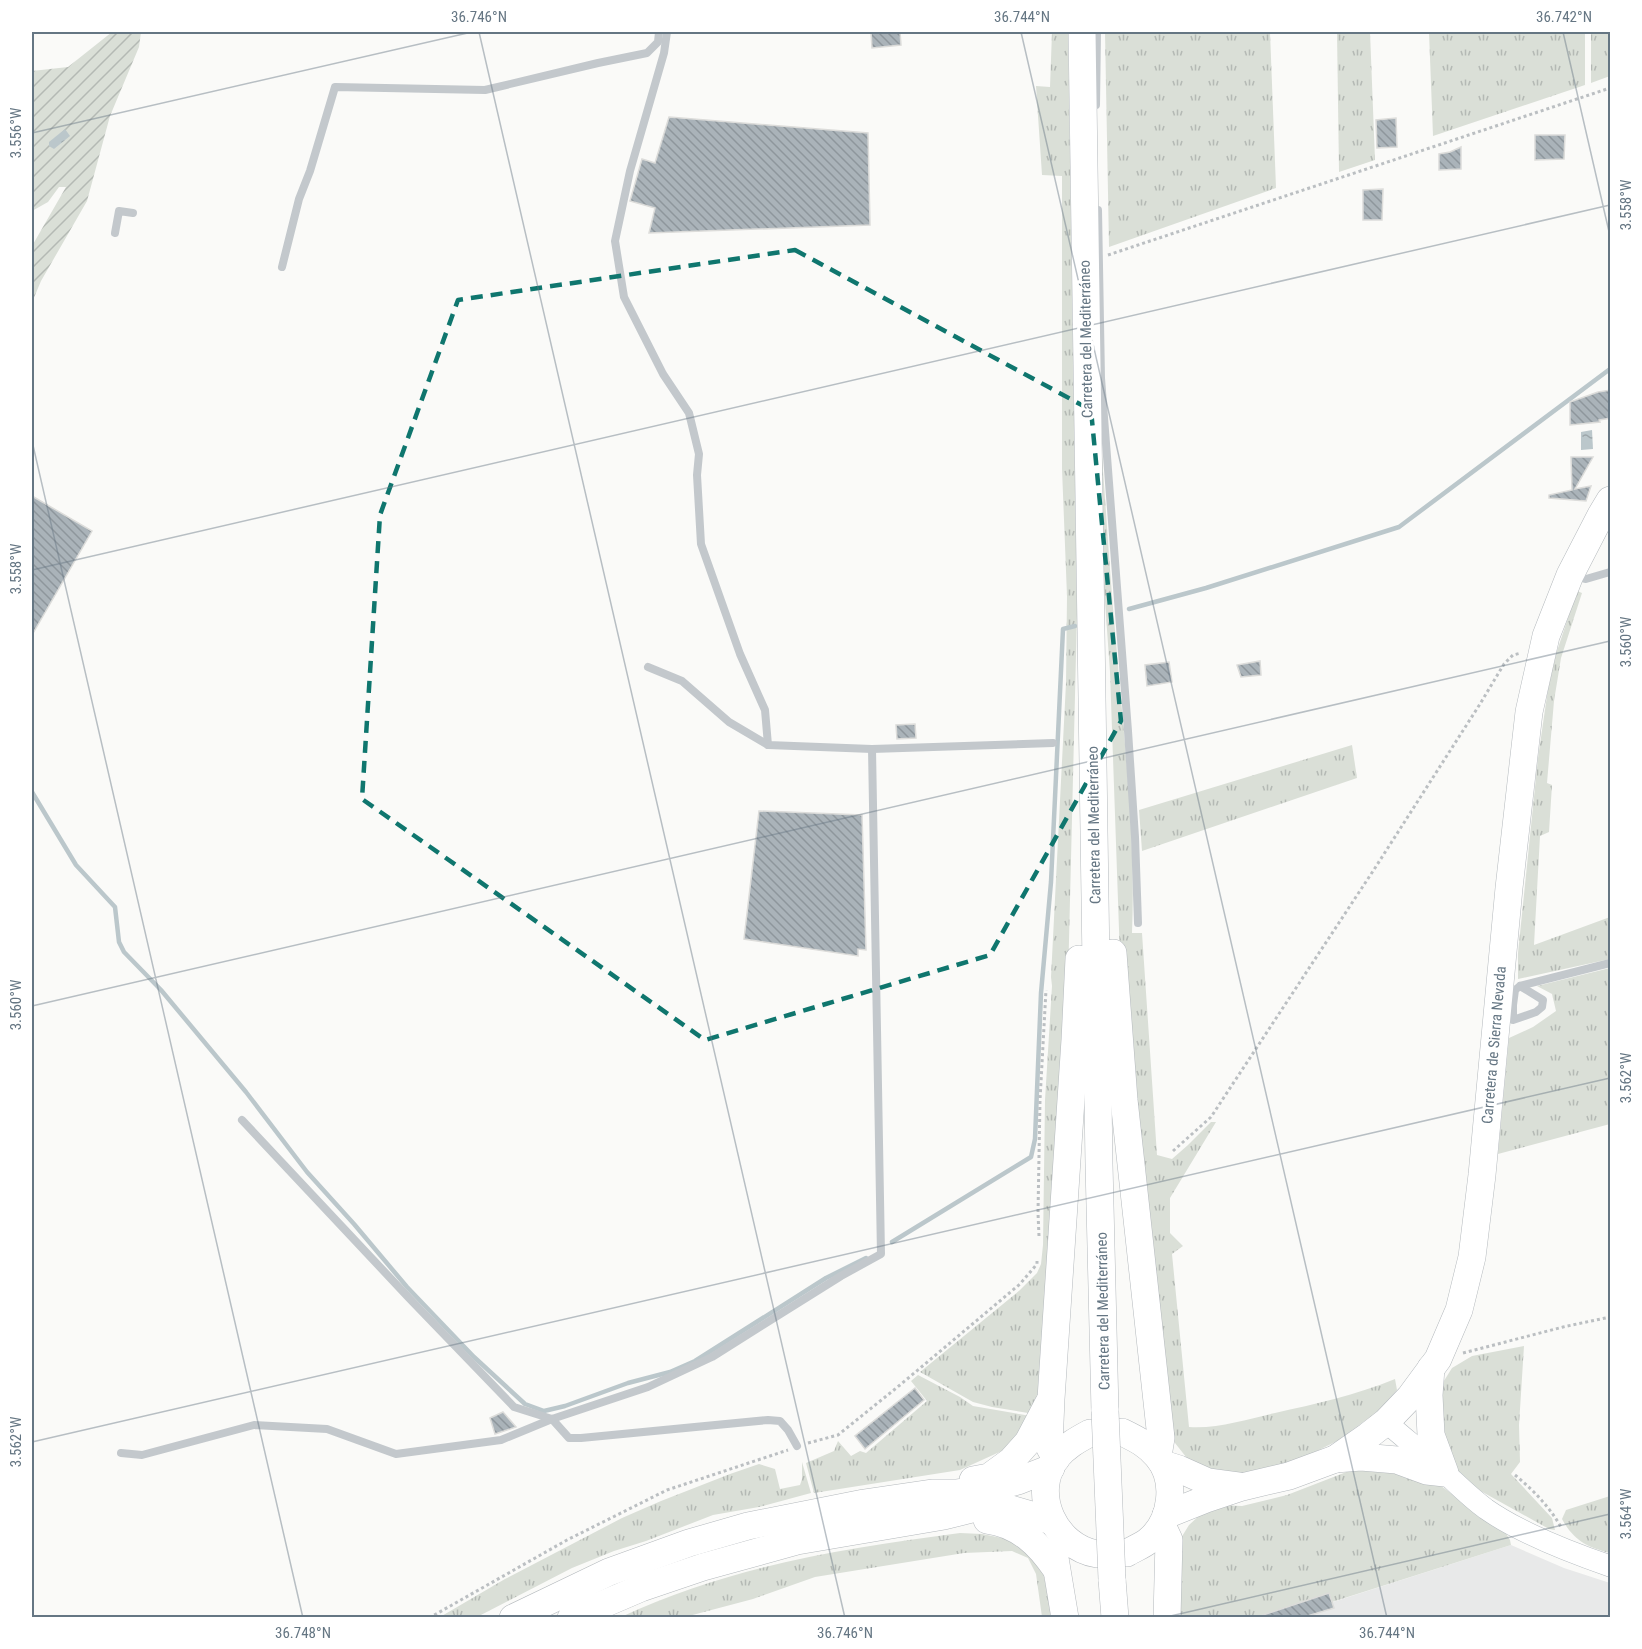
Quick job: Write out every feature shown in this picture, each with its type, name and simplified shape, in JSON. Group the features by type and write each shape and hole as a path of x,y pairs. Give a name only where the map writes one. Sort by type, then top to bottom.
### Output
{"highway":[{"name":"Carretera del Mediterráneo","path":"1082,32 1093,809 1105,1411 1115,1617"},
{"name":"Carretera de Sierra Nevada","path":"1164,1520 1206,1498 1289,1476 1335,1459 1386,1422 1410,1397 1434,1364 1459,1310 1472,1257 1505,1005 1529,712 1546,636 1570,575 1611,500"},
{"path":"1053,1464 1049,1446 1051,1399 1076,1040 1081,920 1080,787 1092,716"},
{"path":"1093,809 1107,887 1124,1100 1161,1438 1160,1460 1169,1480 1170,1498 1164,1520 1148,1541 1127,1553"},
{"path":"1335,1459 1397,1460 1427,1471 1445,1473 1431,1435 1429,1395 1434,1364"},
{"path":"932,1492 955,1484 989,1477 1011,1461 1028,1442 1051,1399"},
{"name":"Carretera de Sierra Nevada","path":"1122,1432 1143,1442 1160,1460 1208,1482 1242,1487"},
{"path":"1090,1433 1069,1444 1053,1464 1046,1485 1046,1503 1054,1524 1070,1543 1088,1553 1097,1554"},
{"path":"513,1617 609,1572 690,1543 748,1526 932,1492 990,1488 1018,1481 1053,1464"},
{"path":"571,1617 640,1588 703,1567 797,1541 996,1506 1054,1524"},
{"path":"944,1516 992,1521 1013,1526 1033,1541 1047,1555 1056,1569"},
{"path":"1164,1520 1169,1540 1167,1617"},
{"path":"1054,1524 1053,1543 1056,1569 1065,1617"}],"street":[{"path":"1386,1422 1467,1495 1488,1510 1525,1531 1611,1566"}],"lane":[{"path":"282,267 299,199 310,171 335,87 485,90 647,53 658,42 659,32"},
{"path":"667,32 664,53 630,171 615,241 624,297 663,374 689,413 699,454 697,475 701,544 740,654 765,710 768,744"},
{"path":"1096,32 1096,113"},
{"path":"1098,201 1102,410 1110,483 1128,731 1138,923"},
{"path":"115,233 119,212 133,213"},
{"path":"1570,575 1586,579 1611,572"},
{"path":"648,667 682,681 729,722 768,744 872,749 1053,743"},
{"path":"121,1453 142,1455 254,1425 327,1429 396,1454 501,1440 552,1419 648,1387 712,1357 841,1276 881,1254 872,749"},
{"path":"1520,986 1543,1000 1542,1007 1536,1012 1514,1020 1505,1005 1520,986 1611,963"},
{"path":"242,1120 514,1407 552,1419 569,1438 768,1420 780,1421 797,1446"}],"path":[{"path":"1100,255 1111,254 1611,88"},
{"path":"1173,1151 1211,1117 1375,868 1504,664 1513,655 1543,650"},
{"path":"1039,1236 1040,1100 1046,990"},
{"path":"429,1617 567,1540 667,1490 797,1446 838,1435 1020,1284 1037,1264 1038,1256"},
{"path":"1434,1364 1563,1327 1611,1317"},
{"path":"1515,1475 1552,1511 1562,1530 1560,1546"}],"highlighted area":[{"path":"795,250 1091,410 1121,721 990,955 705,1040 362,799 380,515 458,300"}],"shaded area":[{"path":"1511,1545 1564,1568 1610,1583 1610,1617 1256,1618 1329,1593 1333,1602"}],"green space":[{"path":"112,32 141,32 139,47 110,116 87,201 41,281 33,300 32,246 66,187 59,187 48,202 32,211 32,71 68,67"},
{"path":"1052,32 1068,32 1077,614 1068,982 1045,1392 1034,1414 973,1402 920,1372 1020,1290 1037,1273 1041,1264 1043,1245 1045,1100 1066,683 1067,596 1062,469 1062,176 1042,175 1036,86 1050,87"},
{"path":"1105,32 1270,32 1276,188 1109,247"},
{"path":"1337,32 1370,32 1375,160 1339,172"},
{"path":"1429,32 1585,32 1585,85 1433,136"},
{"path":"1591,32 1610,32 1610,76 1591,83"},
{"path":"1099,416 1128,788 1132,860 1132,933 1142,933 1157,1155 1172,1159 1211,1122 1216,1122 1170,1198 1170,1233 1183,1246 1172,1254 1189,1427 1243,1421 1335,1399 1395,1379 1397,1390 1384,1407 1337,1441 1278,1467 1241,1475 1217,1475 1190,1462 1175,1443 1169,1429 1120,958 1110,672 1103,573"},
{"path":"1577,591 1582,593 1561,658 1554,701 1547,783 1552,785 1549,832 1540,836 1534,945 1610,917 1610,959 1518,979 1518,953 1538,758 1548,689 1556,654"},
{"path":"1352,745 1357,778 1142,851 1139,810"},
{"path":"1610,968 1610,1124 1498,1154 1509,1038 1533,1027 1556,1011 1552,994 1537,986"},
{"path":"1524,1346 1519,1425 1520,1462 1511,1474 1552,1518 1555,1530 1549,1529 1477,1489 1460,1475 1441,1442 1442,1384 1452,1368 1472,1356"},
{"path":"918,1375 973,1406 1031,1416 1004,1450 960,1470 814,1493 806,1463 834,1451 838,1441 851,1456 860,1451 866,1453 927,1401 911,1381"},
{"path":"802,1462 811,1493 759,1507 713,1515 614,1551 572,1568 477,1617 440,1617 505,1579 622,1518 730,1474 759,1464 775,1469 780,1489 800,1485"},
{"path":"1369,1466 1436,1482 1504,1530 1511,1545 1332,1602 1329,1594 1256,1617 1179,1618 1181,1538 1189,1525 1202,1513 1220,1505 1242,1506 1287,1495 1349,1471"},
{"path":"1610,1496 1610,1553 1594,1548 1576,1538 1562,1519 1566,1510"},
{"path":"960,1533 1007,1539 1025,1548 1043,1572 1051,1617 1042,1617 1036,1574 1028,1558 1012,1551 964,1553 815,1577 753,1599 685,1617 619,1618 661,1600 744,1572 829,1553"}],"water":[{"path":"65,129 70,136 54,149 49,146 49,142"},
{"path":"1592,430 1593,449 1581,450 1581,432"}],"building":[{"path":"871,32 900,32 901,45 872,48"},
{"path":"669,117 868,133 870,225 649,233 655,208 630,201 642,159 655,163"},
{"path":"1396,118 1397,147 1377,148 1376,120"},
{"path":"1535,135 1565,135 1564,159 1535,160"},
{"path":"1461,147 1461,169 1439,170 1439,154"},
{"path":"1383,189 1382,220 1363,220 1363,190"},
{"path":"1611,390 1611,418 1599,420 1600,422 1570,425 1570,402"},
{"path":"1571,457 1593,457 1575,489 1591,486 1586,501 1549,498 1549,495 1572,490"},
{"path":"32,496 92,531 32,635"},
{"path":"1260,661 1261,675 1241,677 1237,665"},
{"path":"1169,662 1172,682 1147,686 1145,665"},
{"path":"915,724 916,738 897,739 896,725"},
{"path":"759,811 862,815 866,950 858,949 858,956 744,939"},
{"path":"915,1388 924,1400 865,1449 855,1436"},
{"path":"503,1412 516,1427 495,1434 490,1418"},
{"path":"1329,1593 1334,1608 1304,1617 1263,1617 1263,1615"}],"waterway":[{"path":"1129,609 1206,588 1399,527 1610,369"},
{"path":"892,1242 1031,1157 1035,1139 1041,993 1051,882 1063,629 1075,626"},
{"path":"32,792 76,865 115,907 119,942 124,952 161,990 246,1092 307,1172 407,1287 474,1357 525,1404 544,1411 565,1406 628,1383 670,1372 695,1361 826,1278 866,1258"}]}
